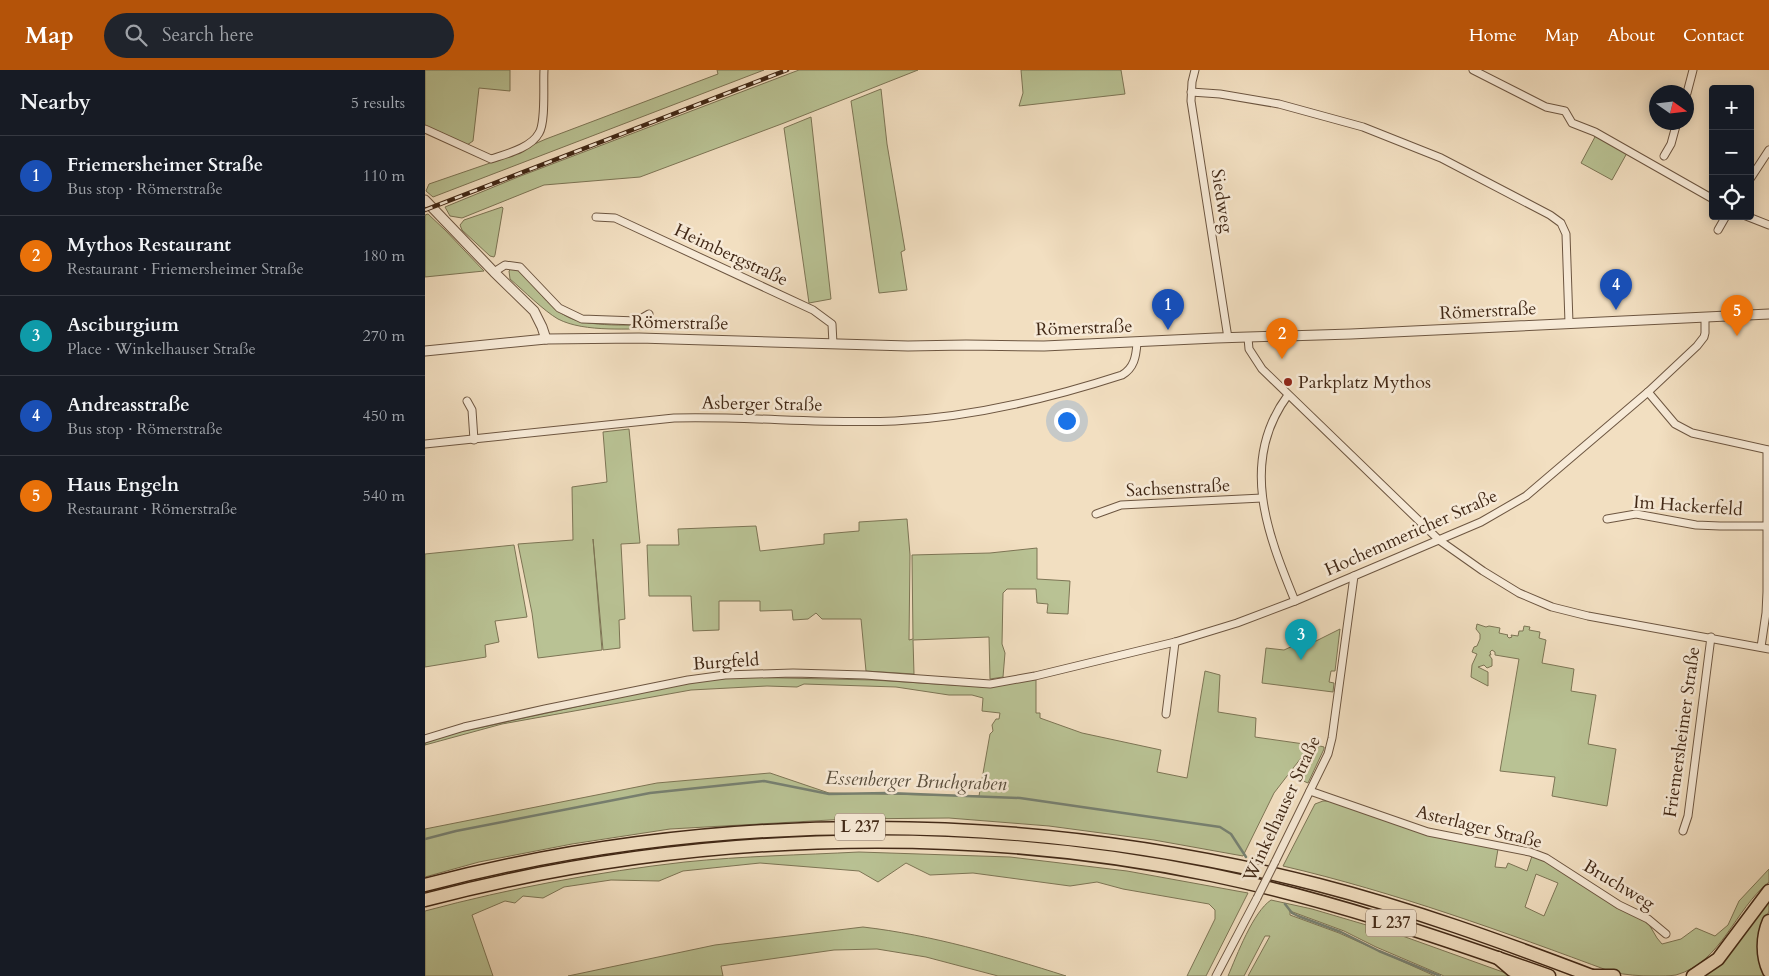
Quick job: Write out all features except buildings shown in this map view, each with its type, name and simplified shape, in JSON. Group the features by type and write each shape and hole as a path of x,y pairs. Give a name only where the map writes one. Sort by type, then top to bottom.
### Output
{"highway":[{"name":"L 237","path":"425,885 545,858 610,847 675,838 761,830 849,827 928,828 995,832 1114,844 1178,854 1322,886 1461,928 1592,976"},
{"name":"L 237","path":"425,900 529,875 618,860 771,844 936,843 1032,849 1149,863 1215,876 1372,917 1549,976"},
{"path":"1693,976 1718,959 1769,891"},
{"path":"1769,921 1764,944 1765,963 1769,971"},
{"path":"1498,958 1512,970 1526,976"},
{"path":"1592,976 1613,976"}],"street":[{"path":"425,129 491,159 529,143 539,133 543,122 544,70"},
{"name":"Siedweg","path":"1195,70 1191,101 1228,338"},
{"path":"1473,70 1546,107 1565,111 1571,123 1595,132 1709,197"},
{"path":"1689,85 1693,70"},
{"path":"1191,92 1220,94 1279,104 1363,127 1441,158 1550,215 1561,223 1566,234 1569,323"},
{"path":"1663,156 1671,144 1675,130"},
{"path":"1753,175 1769,150"},
{"path":"425,200 494,272 535,311 546,339"},
{"name":"Heimbergstraße","path":"596,217 615,218 813,310 832,324 833,344"},
{"path":"1754,219 1769,225"},
{"path":"1718,230 1724,220"},
{"name":"Römerstraße","path":"494,272 505,265 520,267 559,308 582,319 637,321 649,314"},
{"name":"Römerstraße","path":"425,351 546,339 639,338 909,346 1045,346 1769,314"},
{"name":"Hochemmericher Straße","path":"1035,676 1175,642 1244,620 1295,601 1481,522 1526,496 1648,392 1701,341 1705,333 1705,317"},
{"name":"Friemersheimer Straße","path":"1248,338 1251,354 1262,369 1439,540 1483,571 1519,593 1552,607 1588,616 1769,649"},
{"name":"Asberger Straße","path":"425,444 674,418 876,421 920,419 986,411 1049,397 1127,372 1134,362 1137,343"},
{"path":"1648,392 1675,424 1692,433 1768,450 1767,592 1761,647"},
{"path":"1288,395 1278,408 1264,440 1261,471 1262,498 1268,530 1273,548 1295,601"},
{"path":"467,401 471,410 474,440"},
{"name":"Sachsenstraße","path":"1096,514 1121,505 1262,498"},
{"name":"Im Hackerfeld","path":"1607,519 1636,514 1696,525 1767,526"},
{"name":"Winkelhauser Straße","path":"1216,976 1253,906 1328,754 1332,738 1354,576"},
{"name":"Friemersheimer Straße","path":"1683,831 1689,816 1711,637"},
{"path":"1166,714 1175,642"},
{"name":"Burgfeld","path":"425,739 464,727 545,709 688,680 725,675 793,673 865,675 990,684 1035,676"},
{"name":"Asterlager Straße","path":"1310,791 1428,832 1530,852 1554,864"},
{"name":"Bruchweg","path":"1554,864 1619,905 1647,919 1666,934"}],"green space":[{"path":"425,70 510,70 510,91 479,88 473,141 467,145 425,126"},
{"path":"717,70 764,70 433,197 426,191 429,184 493,162 546,139 718,74"},
{"path":"799,70 918,70 640,177 544,185 462,218 450,216 445,207 518,177"},
{"path":"1021,70 1121,70 1125,94 1019,106 1023,93"},
{"path":"881,89 887,144 905,250 901,252 907,290 879,293 851,101"},
{"path":"811,117 831,299 809,303 784,128"},
{"path":"1596,135 1627,153 1612,180 1581,163"},
{"path":"502,207 494,257 490,256 462,230 460,225 464,220"},
{"path":"428,214 484,271 425,277 425,215"},
{"path":"512,268 523,274 554,308 575,320 612,325 660,324 661,329 594,328 558,319 540,306 510,279 509,271"},
{"path":"629,429 640,543 621,544 625,619 619,620 620,648 603,650 593,539 602,650 538,658 532,613 518,544 573,540 572,487 607,482 603,432"},
{"path":"907,519 910,555 909,640 913,639 912,555 990,553 1037,548 1037,579 1070,581 1068,614 1047,613 1048,604 1037,603 1036,589 1007,589 1003,593 1002,644 1005,653 1003,677 990,679 989,637 913,640 914,674 866,671 861,619 822,619 816,613 808,619 793,620 792,610 760,611 760,601 719,601 719,630 693,631 691,596 649,596 647,545 679,545 678,529 756,526 760,551 824,544 824,534 859,531 859,522"},
{"path":"514,545 527,617 495,621 499,642 485,645 486,657 425,667 425,554"},
{"path":"1477,624 1500,628 1499,633 1508,635 1509,638 1512,637 1511,635 1518,636 1519,631 1523,631 1524,626 1530,627 1529,630 1540,632 1539,638 1546,640 1542,663 1574,669 1571,691 1596,695 1588,744 1616,749 1607,806 1552,796 1555,777 1500,771 1519,659 1495,655 1495,652 1492,650 1490,652 1491,655 1489,655 1492,659 1492,666 1487,668 1484,665 1478,667 1488,672 1488,686 1471,677 1472,665 1477,654 1472,652 1480,639 1480,634 1476,629"},
{"path":"1340,629 1335,671 1331,671 1329,682 1334,683 1333,692 1262,683 1266,648 1284,650 1304,641 1314,642"},
{"path":"1205,671 1220,675 1218,712 1256,718 1255,737 1311,745 1274,793 1243,856 1154,840 1049,826 949,818 848,819 670,829 572,844 479,862 425,877 425,829 657,783 770,773 829,793 979,796 990,734 993,731 992,725 996,719 999,719 1000,713 982,711 983,698 972,695 949,695 896,687 804,684 797,687 767,686 691,690 502,724 425,745 425,741 450,734 691,682 739,677 873,680 984,687 1036,679 1036,713 1040,713 1040,718 1082,733 1161,750 1157,772 1187,778"},
{"path":"1320,746 1324,747 1324,749 1308,783 1294,777 1308,751"},
{"path":"1329,801 1428,835 1498,849 1495,867 1506,868 1508,863 1527,871 1532,856 1543,859 1647,921 1662,944 1681,939 1696,928 1715,936 1728,925 1739,901 1769,869 1769,882 1746,907 1716,947 1705,959 1692,968 1676,975 1668,976 1638,976 1617,973 1408,900 1283,866 1315,804","holes":["1536,874 1558,883 1544,916 1525,907"]},
{"path":"859,852 1010,857 1127,871 1248,893 1206,976 1187,976 1215,919 1215,910 1209,904 1123,889 1097,882 1070,886 973,873 930,875 906,863 878,882 859,871 760,863 683,871 659,881 611,880 564,887 543,898 523,896 515,903 505,901 472,915 493,976 425,976 425,911 522,888 652,866 729,858"},
{"path":"1769,897 1769,911 1763,925 1766,976 1698,976"},
{"path":"1271,900 1312,909 1397,934 1514,976 1444,976 1344,931 1290,911 1290,915 1339,933 1435,976 1248,976 1270,936 1265,936 1244,976 1228,976 1252,924 1264,906"},
{"path":"863,927 915,935 966,947 1066,976 998,976 926,957 877,949 834,950 721,966 723,976 568,976 715,945"}],"waterway":[{"name":"Essenberger Bruchgraben","path":"425,839 456,831 650,793 764,781 829,794 888,793 1020,798 1220,827 1231,834 1246,857"},
{"name":"Essenberger Bruchgraben","path":"1285,904 1292,913 1298,916 1341,932 1379,951 1440,976"}],"railway":[{"path":"425,210 787,70"}],"place":[{"name":"Andreasstraße","path":"1616,310"},
{"name":"Friemersheimer Straße","path":"1168,330"},
{"name":"Haus Engeln","path":"1737,336"},
{"name":"Mythos Restaurant","path":"1282,359"},
{"name":"Parkplatz Mythos","path":"1288,382"},
{"name":"Asciburgium","path":"1301,660"}]}
